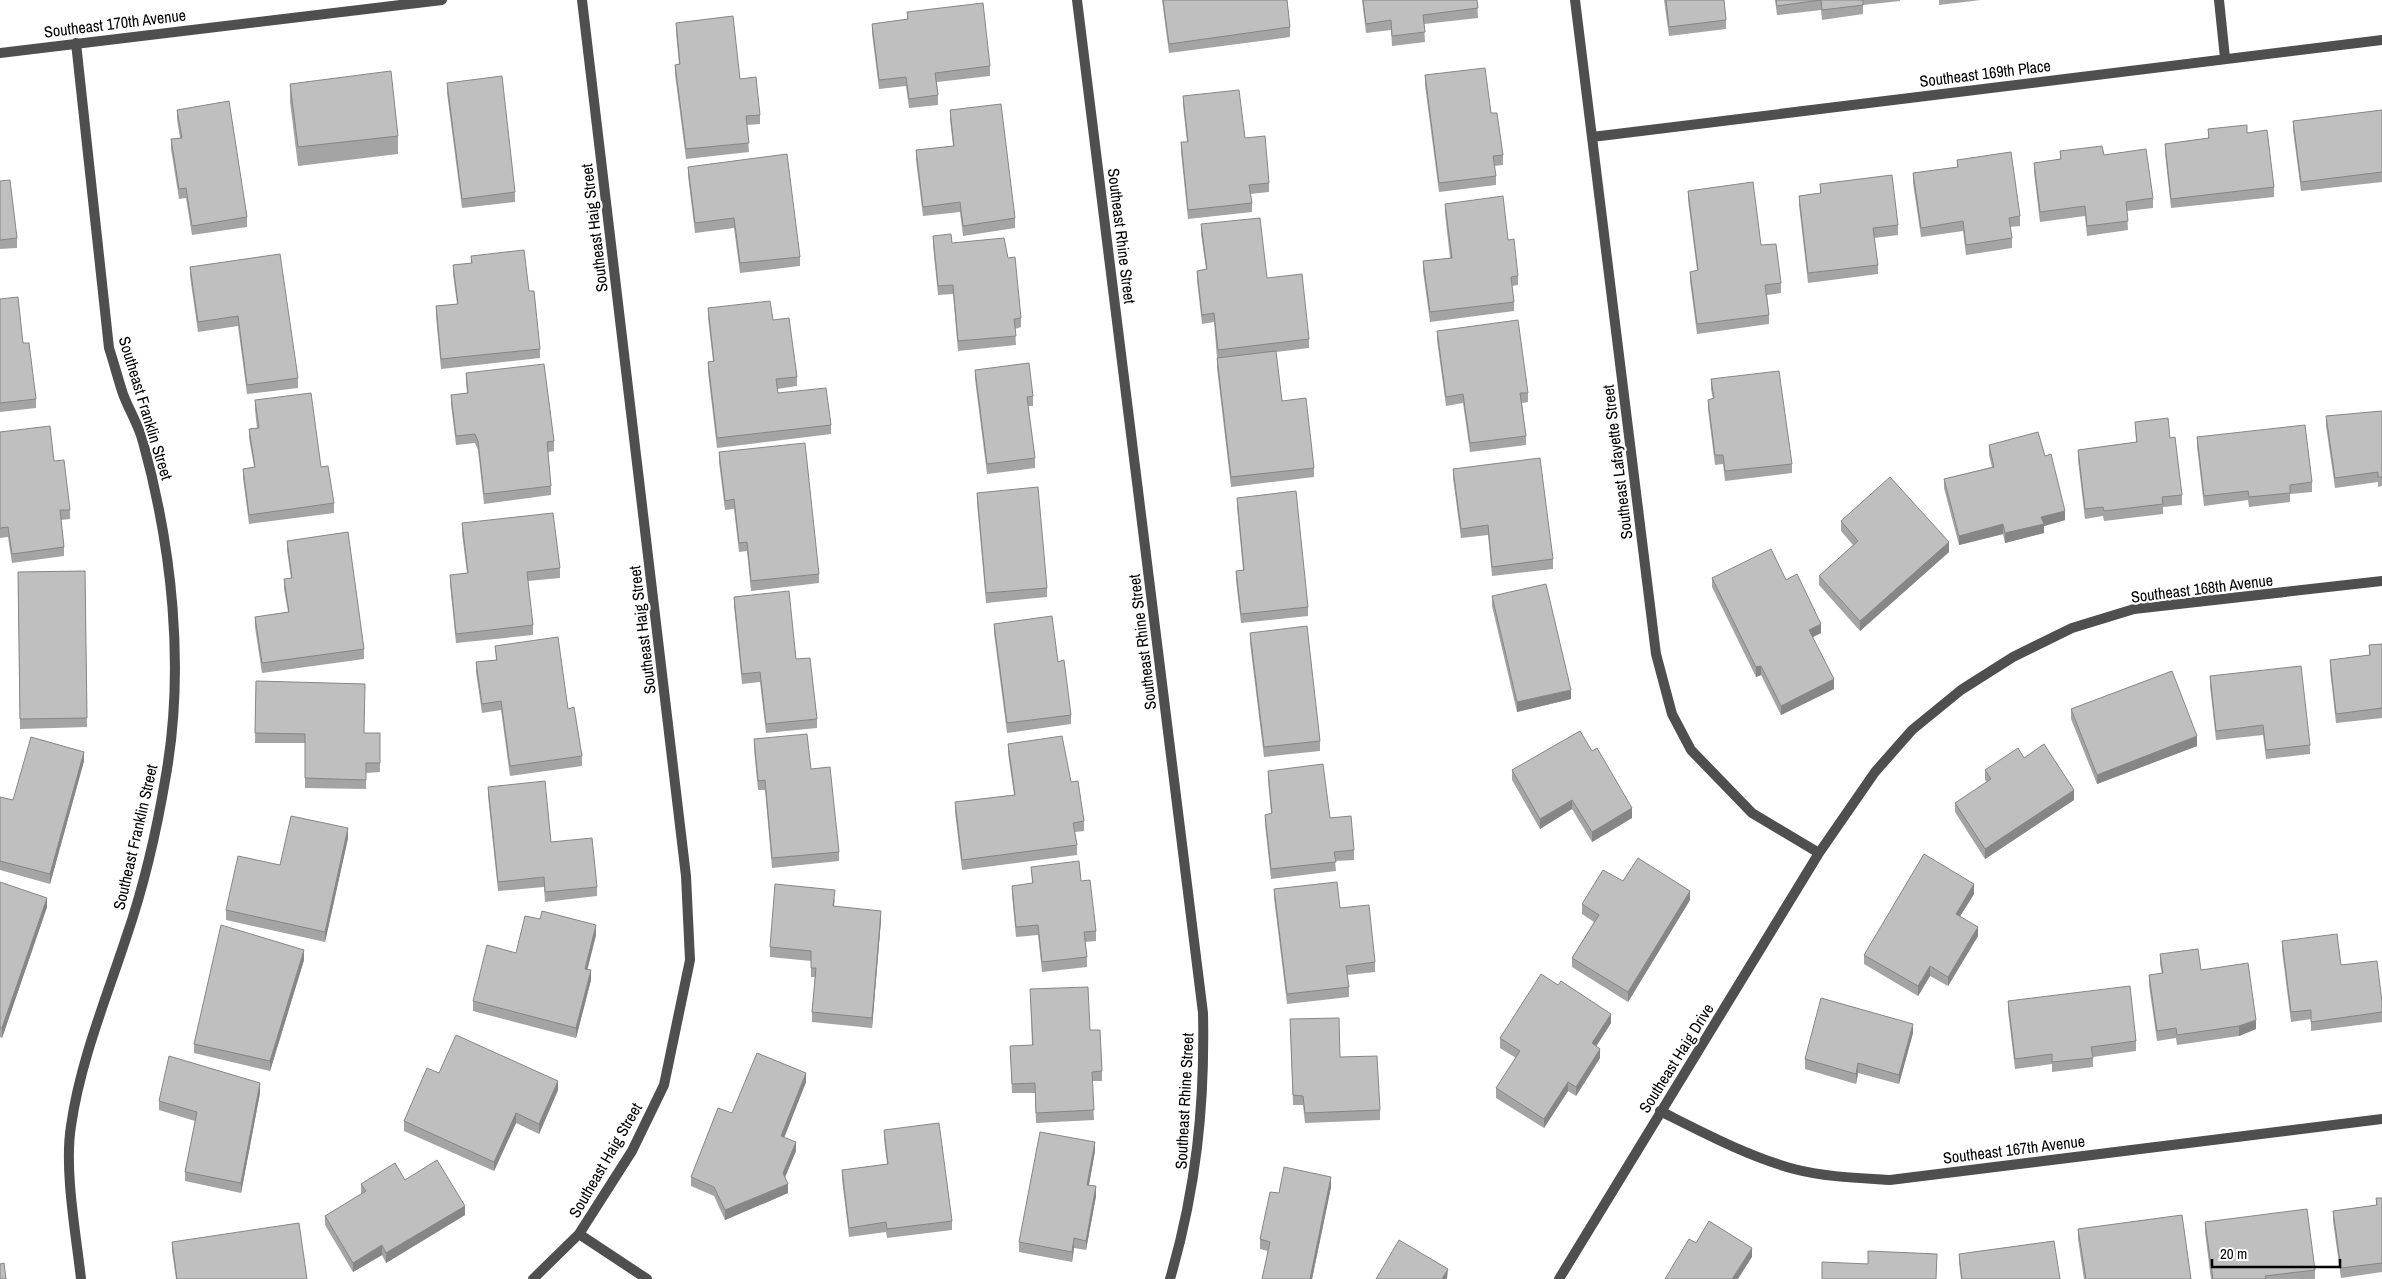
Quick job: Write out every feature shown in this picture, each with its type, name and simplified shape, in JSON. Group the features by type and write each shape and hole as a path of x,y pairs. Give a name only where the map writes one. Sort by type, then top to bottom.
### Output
{"street":[{"name":"Southeast 170th Avenue","path":"0,53 442,0"},
{"name":"Southeast Haig Street","path":"579,1234 632,1151 664,1085 690,960 686,876 582,0"},
{"name":"Southeast Rhine Street","path":"1076,0 1203,1013 1204,1070 1194,1181 1183,1236 1170,1279"},
{"name":"Southeast Lafayette Street","path":"1575,0 1656,654 1672,714 1691,750 1752,813 1819,853"},
{"path":"2219,0 2225,58"},
{"name":"Southeast 169th Place","path":"1592,137 2382,40"},
{"name":"Southeast Franklin Street","path":"76,43 109,348 123,394 142,439 156,494 166,549 172,604 174,661 167,772 156,826 127,935 108,989 80,1083 70,1128 70,1182 81,1279"},
{"name":"Southeast 168th Avenue","path":"1819,853 1875,772 1912,730 1961,690 2013,657 2072,628 2134,609 2382,580"},
{"name":"Southeast Haig Drive","path":"1559,1279 1819,853"},
{"name":"Southeast 167th Avenue","path":"1660,1111 1749,1155 1796,1170 1842,1177 1890,1180 2382,1119"},
{"path":"533,1279 579,1234 647,1279"}],"building":[{"path":"1163,0 1287,0 1290,27 1169,44"},
{"path":"1363,0 1477,0 1478,8 1423,15 1425,32 1392,36 1391,20 1366,24"},
{"path":"1666,0 1724,0 1726,20 1669,27"},
{"path":"1776,0 1821,0 1777,6"},
{"path":"1821,0 1863,0 1863,5 1822,10"},
{"path":"983,3 990,66 935,73 938,95 909,99 906,77 879,80 872,24 908,19 907,12"},
{"path":"733,16 740,79 756,77 760,115 746,116 749,143 686,149 675,65 680,64 676,23"},
{"path":"1485,68 1491,113 1497,113 1503,155 1493,156 1496,176 1439,183 1425,75"},
{"path":"391,71 398,136 298,147 290,84"},
{"path":"502,76 515,192 462,199 447,83"},
{"path":"1239,90 1245,138 1265,136 1269,183 1249,185 1252,203 1188,210 1181,142 1188,142 1183,96"},
{"path":"229,101 247,217 192,226 186,188 179,189 171,139 182,138 177,110"},
{"path":"1001,104 1015,218 963,226 960,202 923,207 916,150 954,146 950,110"},
{"path":"2382,110 2382,172 2301,182 2293,121"},
{"path":"2247,125 2247,133 2267,130 2274,187 2171,199 2165,144 2209,138 2208,129"},
{"path":"2102,146 2104,155 2146,149 2153,198 2126,202 2128,221 2087,226 2085,206 2040,212 2034,163 2061,159 2060,151"},
{"path":"2011,152 2020,216 2009,218 2012,238 1966,245 1963,221 1921,228 1913,173 1958,167 1957,160"},
{"path":"787,154 800,257 740,263 734,218 695,223 688,167"},
{"path":"1892,175 1898,225 1873,228 1878,265 1808,273 1799,196 1821,193 1820,184"},
{"path":"10,180 17,238 0,240 0,181"},
{"path":"1753,182 1761,245 1776,244 1781,283 1765,285 1769,315 1697,324 1690,272 1698,270 1688,191"},
{"path":"1503,196 1508,240 1514,239 1518,276 1511,277 1514,302 1430,312 1423,261 1452,258 1445,204"},
{"path":"1260,218 1267,278 1302,274 1309,339 1218,350 1214,313 1202,315 1197,271 1207,269 1201,224"},
{"path":"951,234 952,243 1004,238 1008,258 1015,257 1021,318 1014,319 1016,336 958,341 953,285 938,286 933,236"},
{"path":"524,250 529,291 534,291 540,349 441,359 436,306 458,304 453,265 472,263 471,256"},
{"path":"280,254 298,378 247,385 238,316 198,322 190,267"},
{"path":"18,297 23,343 29,343 36,399 0,403 0,299"},
{"path":"770,301 773,320 789,318 797,377 776,379 778,393 826,388 831,425 717,438 708,362 714,361 708,308"},
{"path":"1518,320 1528,393 1520,393 1526,436 1470,443 1463,394 1446,397 1437,331"},
{"path":"1276,351 1282,401 1306,398 1314,468 1231,477 1217,358"},
{"path":"1029,363 1033,396 1027,397 1035,458 987,464 975,370"},
{"path":"544,364 554,441 547,442 551,486 484,494 478,441 475,434 456,436 451,395 468,393 466,373"},
{"path":"1779,371 1792,464 1725,471 1723,455 1715,455 1708,400 1714,398 1711,379"},
{"path":"311,393 321,467 328,466 334,503 249,515 243,469 255,467 249,429 259,428 255,400"},
{"path":"2382,411 2382,477 2378,477 2378,472 2335,478 2326,416"},
{"path":"2168,418 2170,438 2175,437 2182,495 2162,497 2163,504 2104,511 2103,507 2085,509 2078,450 2137,442 2135,422"},
{"path":"2305,425 2312,482 2290,485 2290,493 2249,497 2248,491 2204,496 2197,437"},
{"path":"50,426 54,461 64,460 70,510 60,510 64,547 12,554 8,527 0,528 0,432"},
{"path":"2038,432 2045,456 2051,454 2065,511 2041,517 2044,524 2005,533 2003,524 1959,536 1944,479 1994,467 1989,445"},
{"path":"805,443 819,574 751,581 747,542 739,543 734,499 725,501 719,452"},
{"path":"1540,458 1553,559 1492,567 1488,525 1461,529 1453,469"},
{"path":"1890,477 1949,542 1860,621 1819,576 1858,541 1841,521"},
{"path":"1038,487 1047,588 986,593 977,493"},
{"path":"1296,491 1308,607 1241,614 1236,571 1244,570 1237,498"},
{"path":"553,513 560,568 527,572 533,625 456,634 450,575 468,573 462,523"},
{"path":"348,532 364,649 262,663 255,617 289,612 284,579 292,578 287,541"},
{"path":"1771,549 1786,580 1797,574 1821,624 1809,630 1834,679 1781,706 1761,666 1756,667 1712,578"},
{"path":"85,571 87,718 20,719 18,572"},
{"path":"1546,584 1571,690 1517,702 1492,596"},
{"path":"789,591 796,659 810,658 817,719 766,724 760,672 742,674 734,597"},
{"path":"1052,616 1058,662 1064,660 1071,715 1007,723 994,624"},
{"path":"1307,626 1320,741 1264,747 1250,633"},
{"path":"558,637 568,709 574,707 582,756 510,766 501,701 482,704 476,662 497,660 495,646"},
{"path":"2382,644 2382,708 2336,714 2330,660 2370,655 2369,645"},
{"path":"2301,666 2310,745 2266,750 2263,725 2216,731 2210,676"},
{"path":"2172,671 2197,736 2097,775 2071,709"},
{"path":"256,681 365,684 364,733 380,733 380,763 366,763 366,780 305,778 305,734 255,733"},
{"path":"1580,731 1592,751 1597,748 1632,808 1592,832 1572,800 1540,819 1512,770"},
{"path":"807,734 811,769 830,767 839,852 772,858 765,780 758,781 754,739"},
{"path":"1062,736 1071,782 1078,781 1084,821 1073,823 1077,845 962,860 955,802 1015,795 1008,744"},
{"path":"31,737 84,752 50,874 0,861 0,797 13,800"},
{"path":"2044,744 2074,790 1985,849 1955,803 1991,779 1985,770 2018,748 2024,758"},
{"path":"1323,764 1330,818 1351,816 1354,850 1334,852 1336,862 1271,869 1265,815 1272,813 1268,771"},
{"path":"545,781 551,842 592,838 597,887 545,892 544,877 498,882 488,787"},
{"path":"291,816 348,828 325,932 226,910 238,856 280,865"},
{"path":"1924,854 1974,884 1956,914 1978,927 1948,977 1930,966 1918,986 1864,955"},
{"path":"1638,858 1690,891 1628,992 1572,958 1599,915 1582,904 1603,870 1623,881"},
{"path":"1079,861 1081,881 1090,880 1096,931 1084,932 1087,957 1042,962 1038,925 1016,927 1012,886 1033,883 1031,867"},
{"path":"0,882 47,898 2,1028 0,1027"},
{"path":"1337,882 1340,908 1369,905 1375,962 1346,966 1349,987 1287,994 1274,889"},
{"path":"775,884 835,890 833,906 881,911 872,1018 812,1012 816,968 811,968 811,951 770,947"},
{"path":"542,911 596,925 585,969 591,970 576,1028 473,1001 487,945 516,953 525,916 540,919"},
{"path":"221,925 304,950 270,1061 194,1044"},
{"path":"2337,934 2341,965 2377,961 2382,1012 2311,1022 2311,1010 2291,1012 2282,941"},
{"path":"2198,949 2201,970 2248,963 2256,1020 2239,1026 2177,1035 2176,1028 2157,1031 2149,975 2163,973 2160,954"},
{"path":"1541,974 1558,985 1561,981 1611,1014 1592,1043 1600,1049 1576,1087 1568,1082 1544,1119 1496,1088 1520,1051 1500,1038"},
{"path":"2130,986 2136,1041 2091,1047 2093,1058 2052,1062 2052,1054 2015,1059 2008,1001"},
{"path":"1088,987 1090,1030 1100,1030 1102,1071 1092,1072 1094,1110 1036,1113 1035,1083 1012,1084 1010,1046 1033,1045 1030,989"},
{"path":"1821,998 1913,1024 1899,1075 1858,1063 1856,1074 1805,1059"},
{"path":"1339,1018 1340,1057 1377,1056 1380,1110 1305,1113 1303,1096 1293,1095 1290,1019"},
{"path":"456,1035 558,1081 539,1124 516,1113 494,1162 404,1121 427,1068 439,1073"},
{"path":"757,1053 806,1073 781,1136 796,1142 783,1173 788,1184 725,1210 714,1187 691,1177 718,1108 732,1113"},
{"path":"169,1056 260,1083 241,1183 185,1172 197,1112 159,1101"},
{"path":"939,1123 952,1221 887,1229 886,1222 849,1228 842,1170 888,1164 884,1130"},
{"path":"1040,1132 1095,1142 1087,1185 1096,1186 1086,1241 1074,1238 1072,1252 1019,1242"},
{"path":"437,1160 465,1206 386,1253 382,1245 353,1263 325,1216 366,1191 361,1184 395,1163 405,1180"},
{"path":"1284,1167 1331,1177 1310,1279 1262,1279 1270,1242 1260,1239 1270,1192 1279,1193"},
{"path":"2376,1198 2382,1198 2382,1263 2341,1268 2333,1211 2377,1205"},
{"path":"2307,1209 2315,1270 2265,1276 2266,1279 2213,1279 2205,1222"},
{"path":"2182,1215 2191,1279 2086,1279 2078,1229"},
{"path":"1709,1221 1752,1248 1732,1279 1665,1279 1689,1239 1696,1243"},
{"path":"299,1223 307,1279 177,1279 172,1242"},
{"path":"1399,1240 1448,1269 1442,1279 1376,1279"},
{"path":"2054,1241 2060,1279 1962,1279 1959,1254"},
{"path":"1868,1251 1937,1254 1936,1279 1822,1279 1822,1262 1868,1264"},
{"path":"4,1263 6,1279 0,1279 0,1264"}]}
